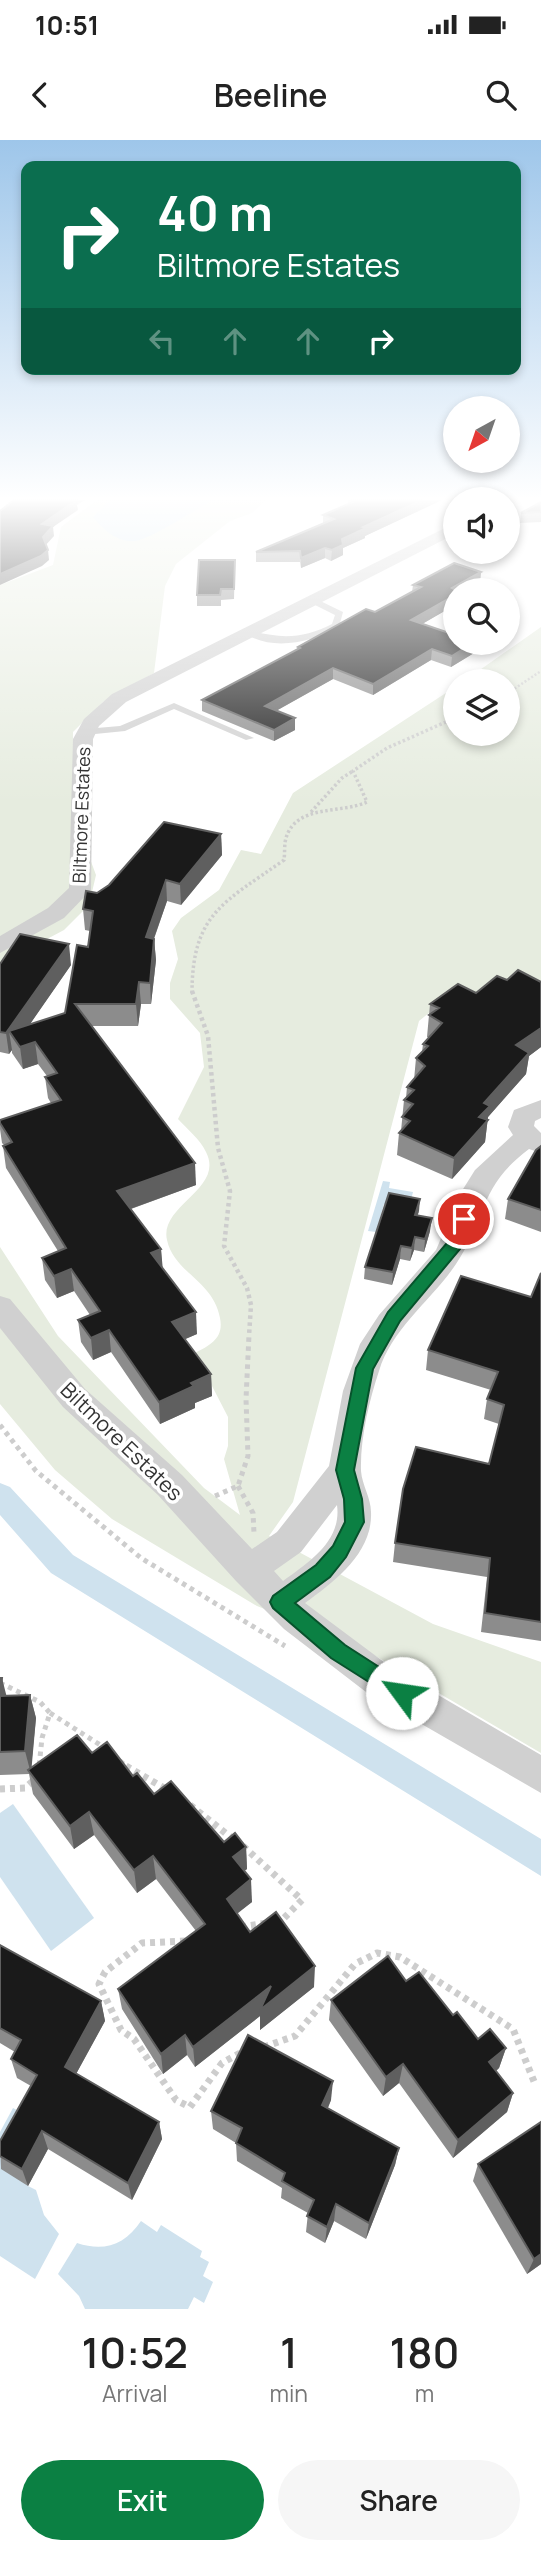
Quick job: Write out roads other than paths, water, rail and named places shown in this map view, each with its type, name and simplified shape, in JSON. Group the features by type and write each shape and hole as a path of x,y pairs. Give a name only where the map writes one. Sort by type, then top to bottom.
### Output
{"street":[{"name":"Biltmore Estates","path":"0,946 56,914 80,890 83,857 81,751 85,732 114,701 310,601"},
{"path":"280,1602 323,1571 340,1552 354,1522 353,1499 345,1470 364,1368 379,1339 394,1316 454,1245 474,1193 489,1170 503,1153 534,1140 521,1127 523,1116 541,1108"},
{"name":"Biltmore Estates","path":"0,1307 74,1398 251,1557 280,1602 338,1652 379,1680 541,1775"},
{"path":"251,1557 289,1542 345,1470"}],"lane":[{"path":"248,633 267,639 293,642 315,637 336,625 340,614 314,601"},
{"path":"85,732 122,729 173,706 249,738"}],"water":[{"path":"383,1181 390,1182 389,1188 413,1192 409,1208 384,1204 376,1232 368,1231"},
{"path":"13,1804 94,1918 51,1951 0,1877 0,1813"},
{"path":"13,2108 30,2117 28,2186 36,2190 44,2215 59,2234 35,2279 0,2256 0,2132"},
{"path":"141,2221 157,2232 161,2225 202,2251 200,2257 209,2262 203,2276 213,2282 204,2303 194,2297 188,2309 85,2309 79,2296 58,2274 77,2243 96,2247 113,2244 128,2236"}],"waterway":[{"path":"0,1495 62,1564 460,1806 541,1859"}]}
